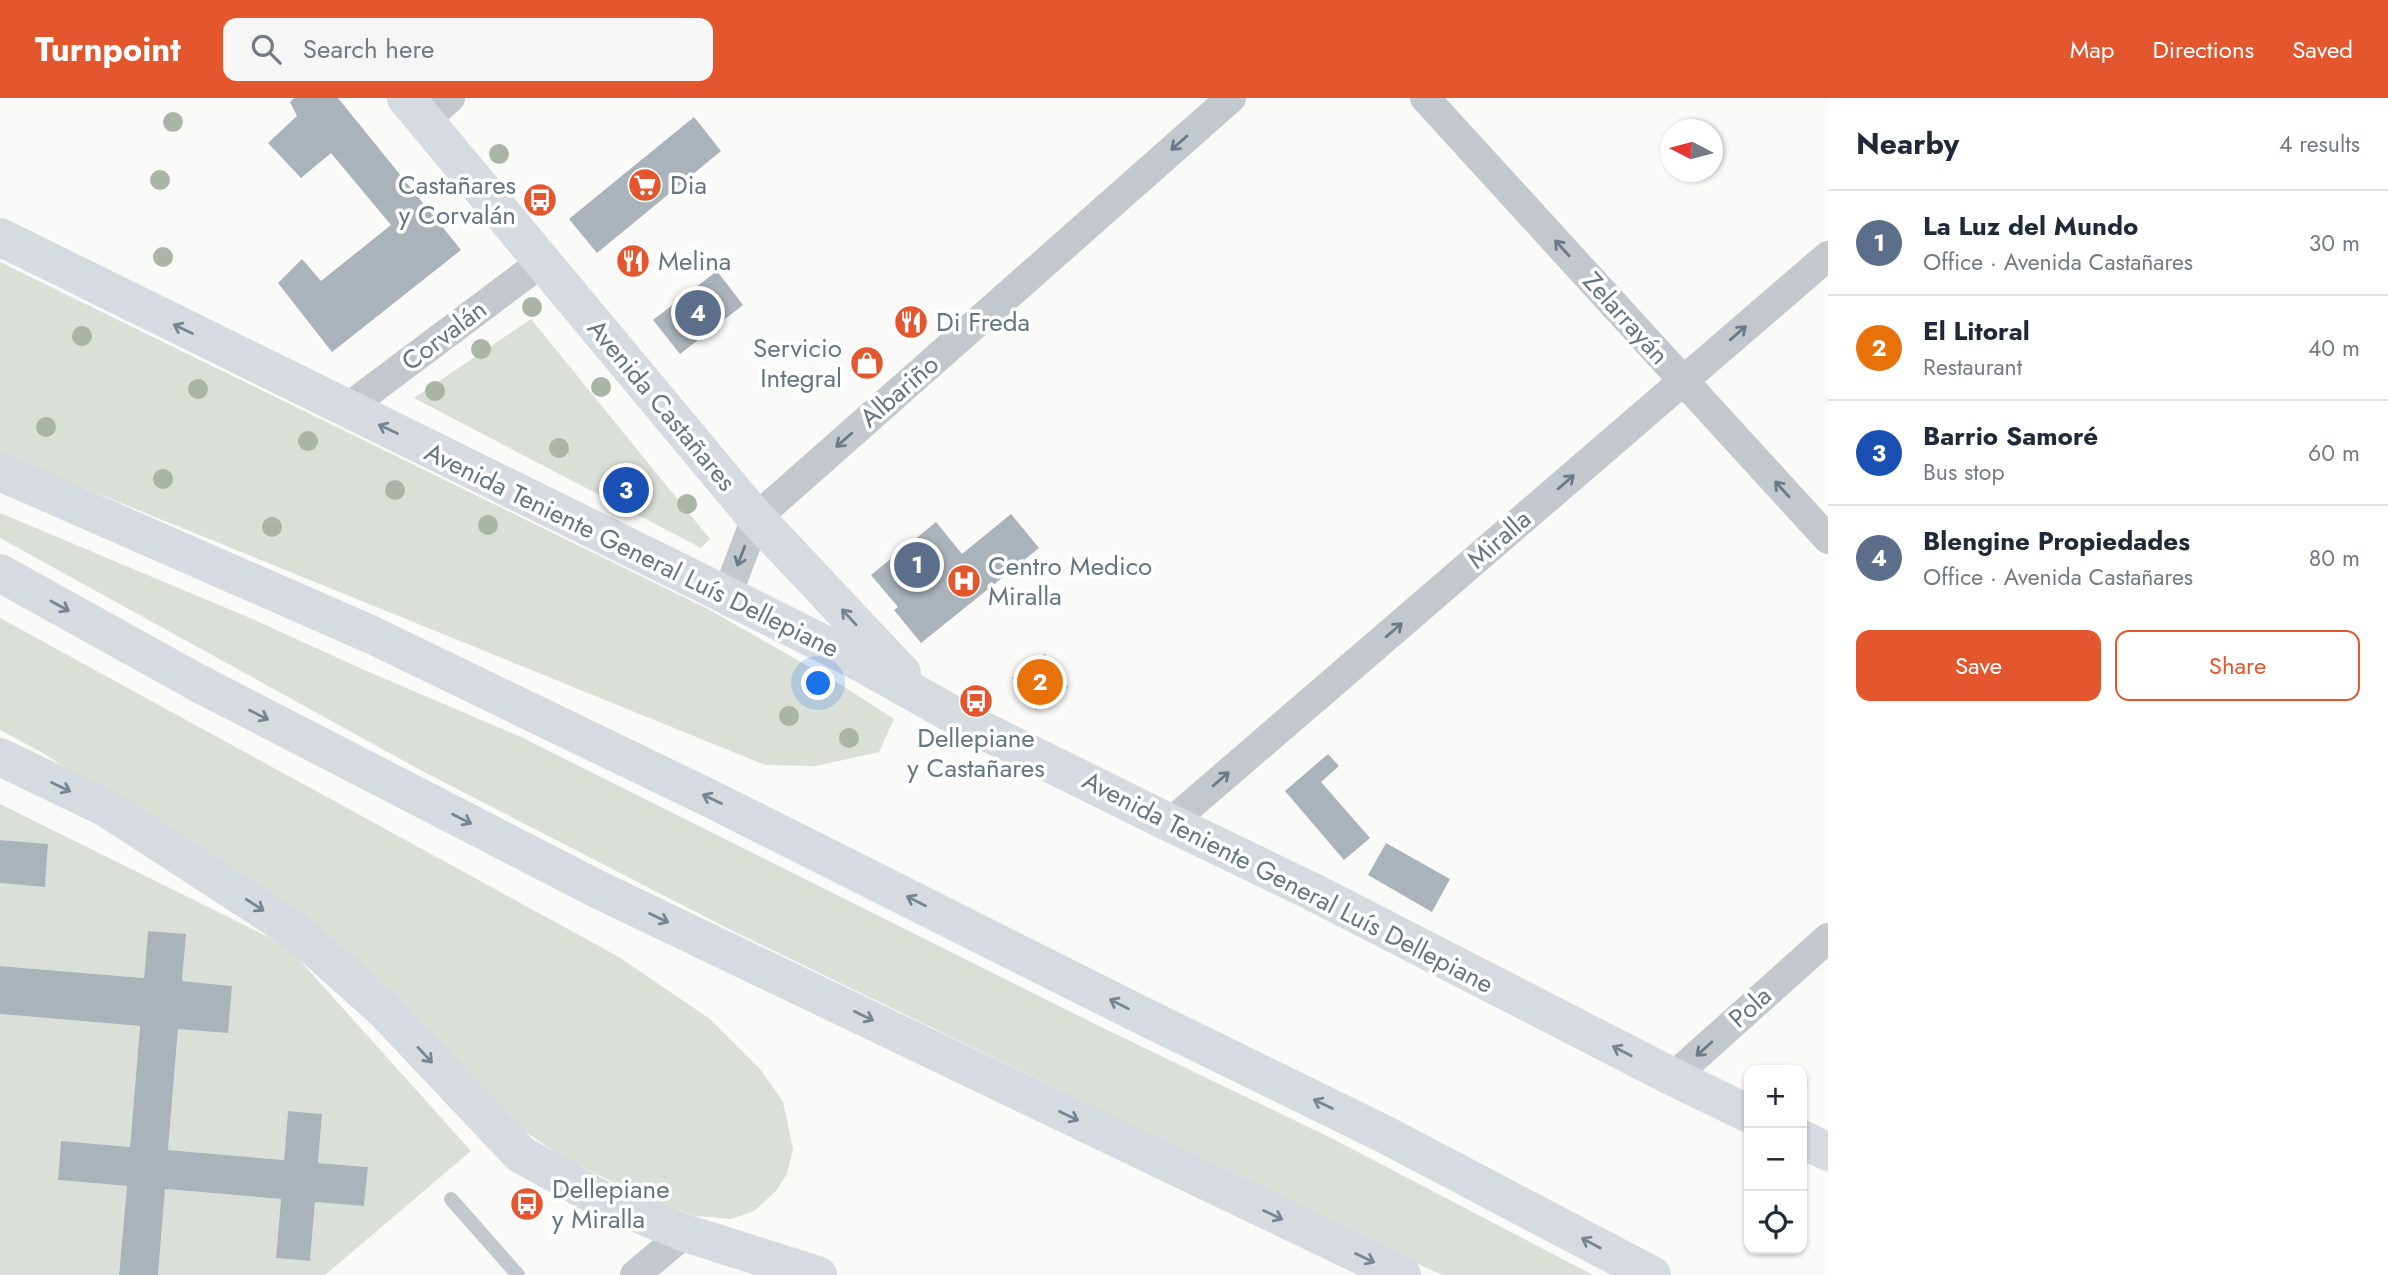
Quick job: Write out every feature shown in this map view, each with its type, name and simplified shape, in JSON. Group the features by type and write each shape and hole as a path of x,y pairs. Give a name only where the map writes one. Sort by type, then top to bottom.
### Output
{"main road":[{"name":"Avenida Castañares","path":"427,105 542,261 756,518 930,703"},
{"name":"Avenida Teniente General Luís Dellepiane","path":"0,237 727,595 854,659 930,703 1313,891 1744,1112"},
{"path":"0,472 372,635 723,805 1384,1134 1652,1275"},
{"path":"0,573 198,683 597,889 1402,1275"},
{"path":"0,757 106,808 297,932 384,1010 520,1154 599,1198 685,1233 801,1269"},
{"path":"1807,1142 1828,1152"}],"street":[{"name":"Albariño","path":"727,595 756,518 1231,98"},
{"name":"Zelarrayán","path":"1425,98 1828,539"},
{"name":"Miralla","path":"1170,823 1828,256"},
{"name":"Corvalán","path":"346,409 542,261"},
{"name":"Pola","path":"1673,1077 1828,938"},
{"path":"635,1275 685,1233"}],"lane":[{"path":"451,1199 518,1275"}],"shaded area":[{"path":"0,262 708,609 843,686 894,719 879,752 816,766 765,765 0,454"},
{"path":"531,319 710,539 701,548 414,398"},
{"path":"0,513 250,618 521,737 1097,1025 1333,1139 1593,1275 1443,1275 1420,1265 727,928 424,772 0,538"},
{"path":"0,618 619,957 710,1019 761,1070 783,1102 793,1149 787,1174 776,1191 754,1211 731,1219 695,1216 637,1194 564,1158 496,1112 229,875 43,753 0,730"},
{"path":"0,804 287,946 471,1151 325,1275 158,1275 165,1189 281,1199 276,1258 310,1261 315,1202 364,1206 368,1167 318,1163 322,1114 288,1111 284,1160 168,1150 178,1029 228,1032 232,986 182,981 185,934 148,931 144,978 0,966 0,883 45,886 48,845 0,840"},
{"path":"0,1014 140,1026 130,1147 61,1142 58,1180 127,1186 119,1275 0,1275"}],"building":[{"path":"294,98 338,98 461,250 332,352 278,283 302,259 321,281 391,225 331,153 301,178 268,143 297,116 290,102"},
{"name":"Dia","path":"694,117 721,151 597,253 569,219"},
{"path":"717,271 743,305 680,354 653,320"},
{"name":"Centro Medico Miralla","path":"1011,514 1039,548 921,643 894,610 898,607 871,575 936,522 962,554"},
{"path":"1045,654 1068,687 1036,710 1012,678"},
{"path":"1328,754 1339,766 1321,782 1370,838 1344,860 1285,791"},
{"path":"0,840 48,844 45,887 0,883"},
{"path":"1386,843 1450,879 1432,912 1368,875"},
{"path":"148,931 186,934 182,981 232,986 228,1033 178,1029 168,1150 284,1160 288,1111 322,1114 318,1163 368,1167 364,1206 315,1202 310,1261 276,1258 281,1199 165,1189 158,1275 119,1275 127,1186 58,1180 61,1141 130,1147 140,1026 0,1014 0,966 144,978"}],"place":[{"name":"Dia","path":"645,185"},
{"name":"Castañares y Corvalán","path":"540,200"},
{"name":"Melina","path":"633,261"},
{"name":"Blengine Propiedades","path":"698,313"},
{"name":"Di Freda","path":"911,322"},
{"name":"Servicio Integral","path":"867,363"},
{"name":"Barrio Samoré","path":"626,490"},
{"name":"La Luz del Mundo","path":"917,565"},
{"name":"Centro Medico Miralla","path":"964,581"},
{"name":"El Litoral","path":"1040,682"},
{"name":"Dellepiane y Castañares","path":"976,701"},
{"name":"Dellepiane y Miralla","path":"527,1204"}]}
